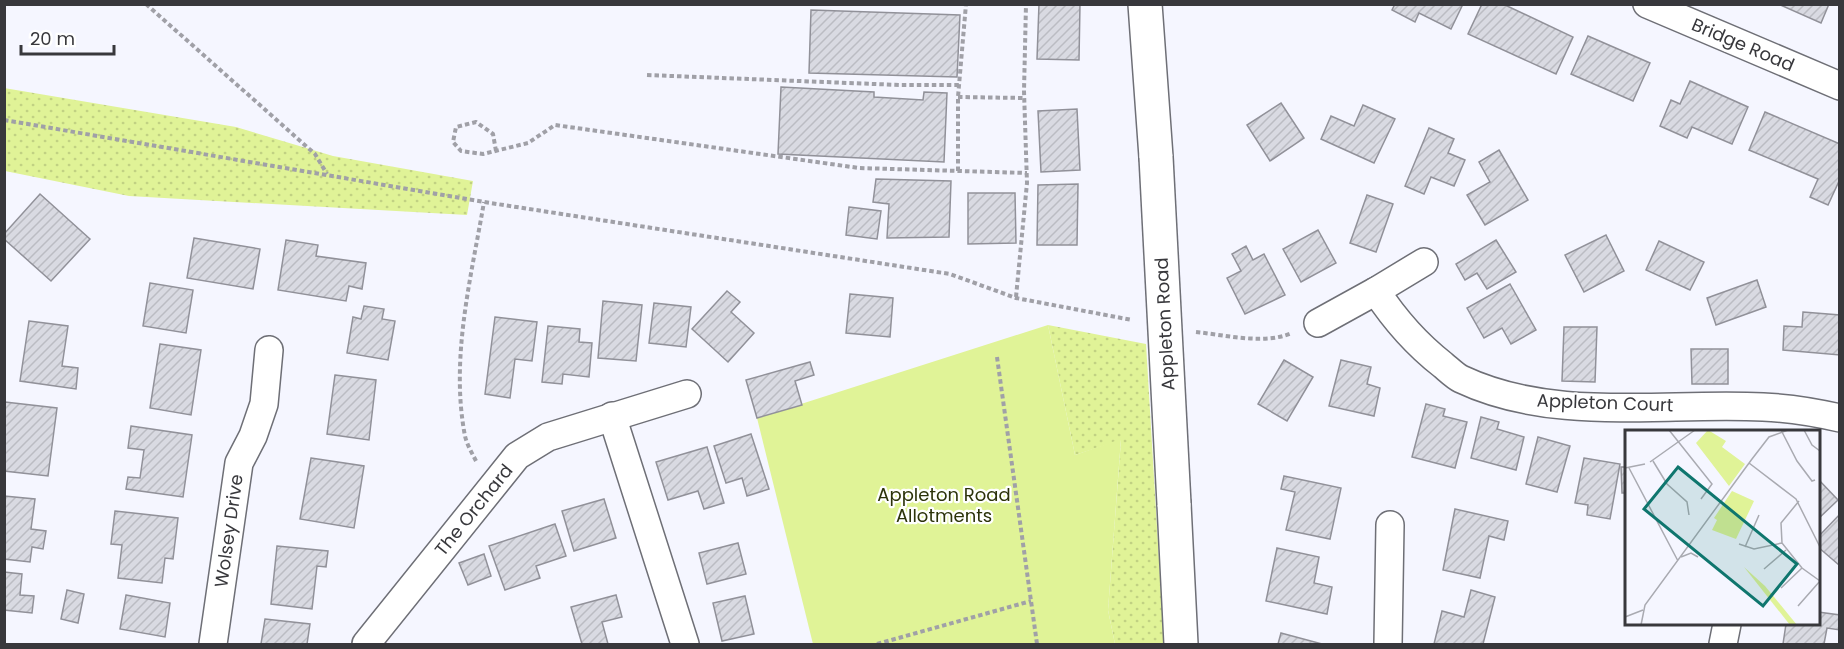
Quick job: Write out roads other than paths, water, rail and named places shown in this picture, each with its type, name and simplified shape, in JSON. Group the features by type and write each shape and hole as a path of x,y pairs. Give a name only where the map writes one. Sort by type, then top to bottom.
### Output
{"street":[{"name":"Appleton Road","path":"1145,4 1156,157 1180,645"},
{"name":"Bridge Road","path":"1647,4 1839,86"},
{"path":"1318,323 1424,262"},
{"name":"Appleton Court","path":"1376,291 1395,320 1424,351 1459,378 1500,394 1543,403 1594,407 1764,407 1816,412 1839,417"},
{"name":"Wolsey Drive","path":"213,645 239,463 253,435 264,404 269,350"},
{"name":"The Orchard","path":"366,645 517,456 548,437 687,394"},
{"path":"612,416 686,645"},
{"path":"1388,645 1390,525"},
{"path":"1723,645 1727,625"}],"park label":[{"name":"Appleton Road Allotments","path":"944,505"}]}
